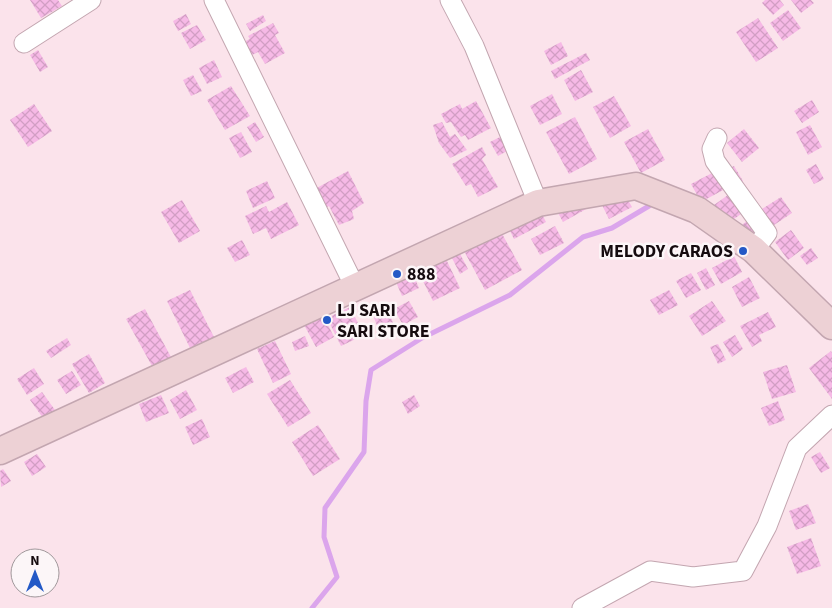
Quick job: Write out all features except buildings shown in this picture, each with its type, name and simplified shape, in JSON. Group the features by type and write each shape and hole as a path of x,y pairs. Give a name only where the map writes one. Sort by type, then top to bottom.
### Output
{"street":[{"path":"24,43 91,0"},
{"path":"214,0 355,287"},
{"path":"450,0 474,46 538,203"},
{"path":"717,138 712,149 715,161 767,233 754,250"},
{"path":"0,451 538,203 636,186 697,210 754,250 832,326"},
{"path":"582,608 650,572 693,577 743,572 767,526 797,448 832,415"}],"waterway":[{"path":"312,608 337,577 324,537 325,508 364,452 366,401 371,370 422,338 510,295 583,237 612,228 649,206"}],"place":[{"name":"MELODY CARAOS","path":"743,251"},
{"name":"888","path":"397,274"},
{"name":"LJ SARI SARI STORE","path":"327,320"}]}
